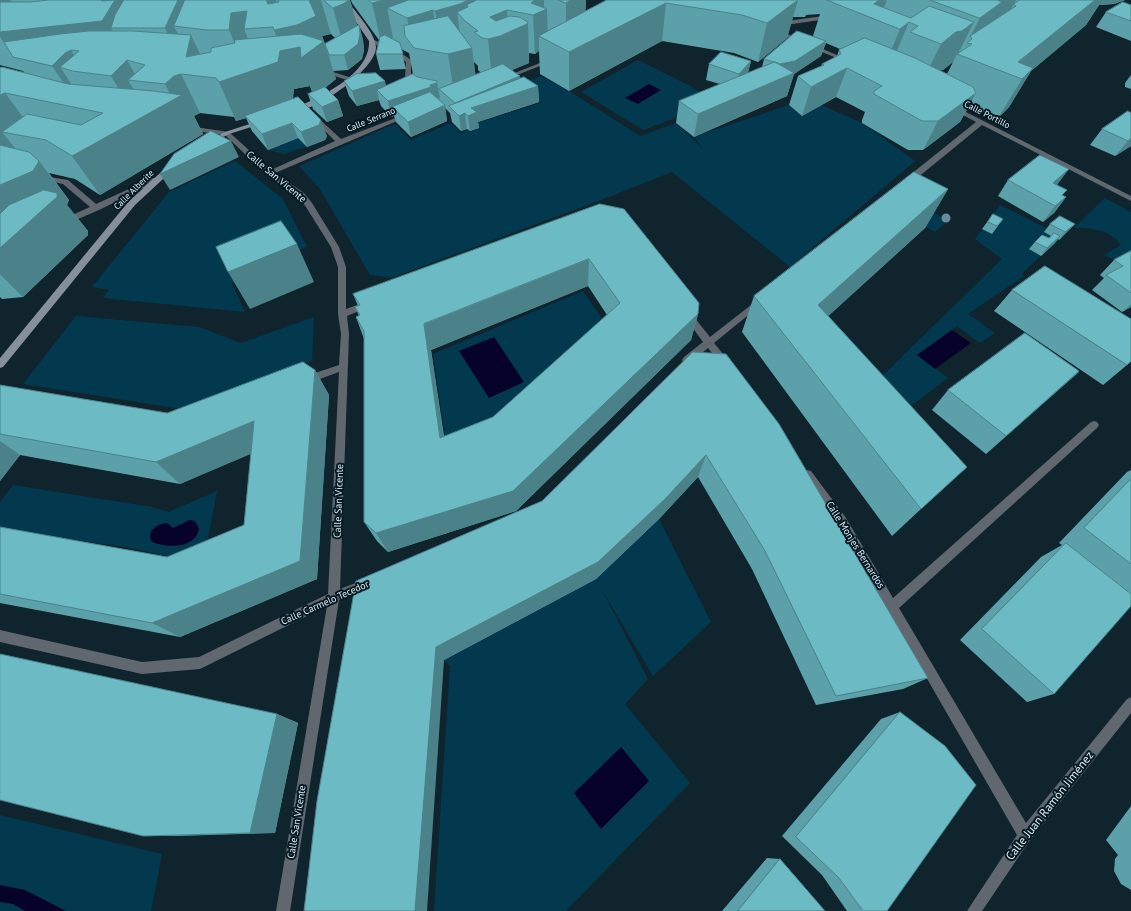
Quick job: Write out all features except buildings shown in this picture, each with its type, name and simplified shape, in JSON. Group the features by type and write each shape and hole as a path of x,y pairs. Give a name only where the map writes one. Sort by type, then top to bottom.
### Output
{"main road":[{"path":"285,114 325,97 350,79 368,60 372,51 372,41 344,0"},
{"path":"204,144 227,133 272,118"},
{"name":"Calle Alberite","path":"0,364 132,203 156,180 176,164"}],"street":[{"path":"840,16 772,26 781,34 852,62"},
{"path":"372,41 386,44 412,61 408,77 413,85 421,89"},
{"path":"495,82 547,62 560,55"},
{"path":"311,67 350,79"},
{"name":"Calle Portillo","path":"948,105 1131,199"},
{"name":"Calle Serrano","path":"304,106 340,142 416,112"},
{"path":"902,186 980,122"},
{"path":"181,127 227,133"},
{"name":"Calle San Vicente","path":"227,133 270,173 301,195 309,205 335,247 342,267 342,314 345,334 340,493 334,596 283,911"},
{"path":"270,173 340,142"},
{"path":"36,175 64,182 96,208"},
{"path":"55,226 156,180"},
{"path":"680,367 770,294"},
{"path":"342,314 379,300"},
{"path":"682,307 733,375"},
{"path":"299,383 343,367"},
{"path":"892,606 1050,463 1094,426"},
{"name":"Calle Monjes Bernardos","path":"799,464 842,521 1025,835"},
{"name":"Calle Carmelo Tecedor","path":"0,636 142,668 200,663 334,596 377,580"},
{"name":"Calle Juan Ramón Jiménez","path":"974,911 1025,835 1131,704"}],"shaded area":[{"path":"638,60 692,87 716,103 643,130 581,92"},
{"path":"541,76 569,91 640,136 676,123 703,149 694,137 789,105 802,116 821,105 862,123 915,161 790,267 672,172 391,278 370,275 320,189 299,166 395,124 411,140 451,123 461,133 467,130 470,132 480,128 474,124 541,103 518,85"},
{"path":"649,84 661,90 638,104 625,98"},
{"path":"298,138 306,147 284,154 268,150"},
{"path":"235,161 283,199 307,247 298,250 299,256 232,283 245,312 103,298 109,290 92,287 169,192"},
{"path":"1105,198 1131,212 1131,261 1110,258 1104,255 1121,245 1106,233 1094,229 1074,228"},
{"path":"917,203 948,221 935,232 915,220"},
{"path":"1000,205 1046,228 1054,224 1059,240 1022,273 1024,276 968,314 995,333 980,343 957,326 918,355 948,378 907,409 876,382 1002,259 975,239"},
{"path":"583,291 610,330 448,457 433,354"},
{"path":"76,316 199,327 241,343 314,317 312,361 188,410 23,384"},
{"path":"952,330 971,343 935,369 917,355"},
{"path":"494,337 524,382 489,398 459,351"},
{"path":"13,485 152,507 169,512 217,491 203,564 126,547 0,530 0,502"},
{"path":"659,519 711,622 653,676 602,590 648,679 625,704 690,783 566,911 434,911 450,666 444,660 596,579"},
{"path":"190,520 195,521 199,529 196,536 192,540 180,545 172,546 152,542 150,538 151,531 158,525 167,523 173,528"},
{"path":"621,747 649,781 601,829 574,793"},
{"path":"0,815 162,854 151,911 0,911"},
{"path":"0,885 25,890 66,911 25,911 13,904 0,902"}]}
